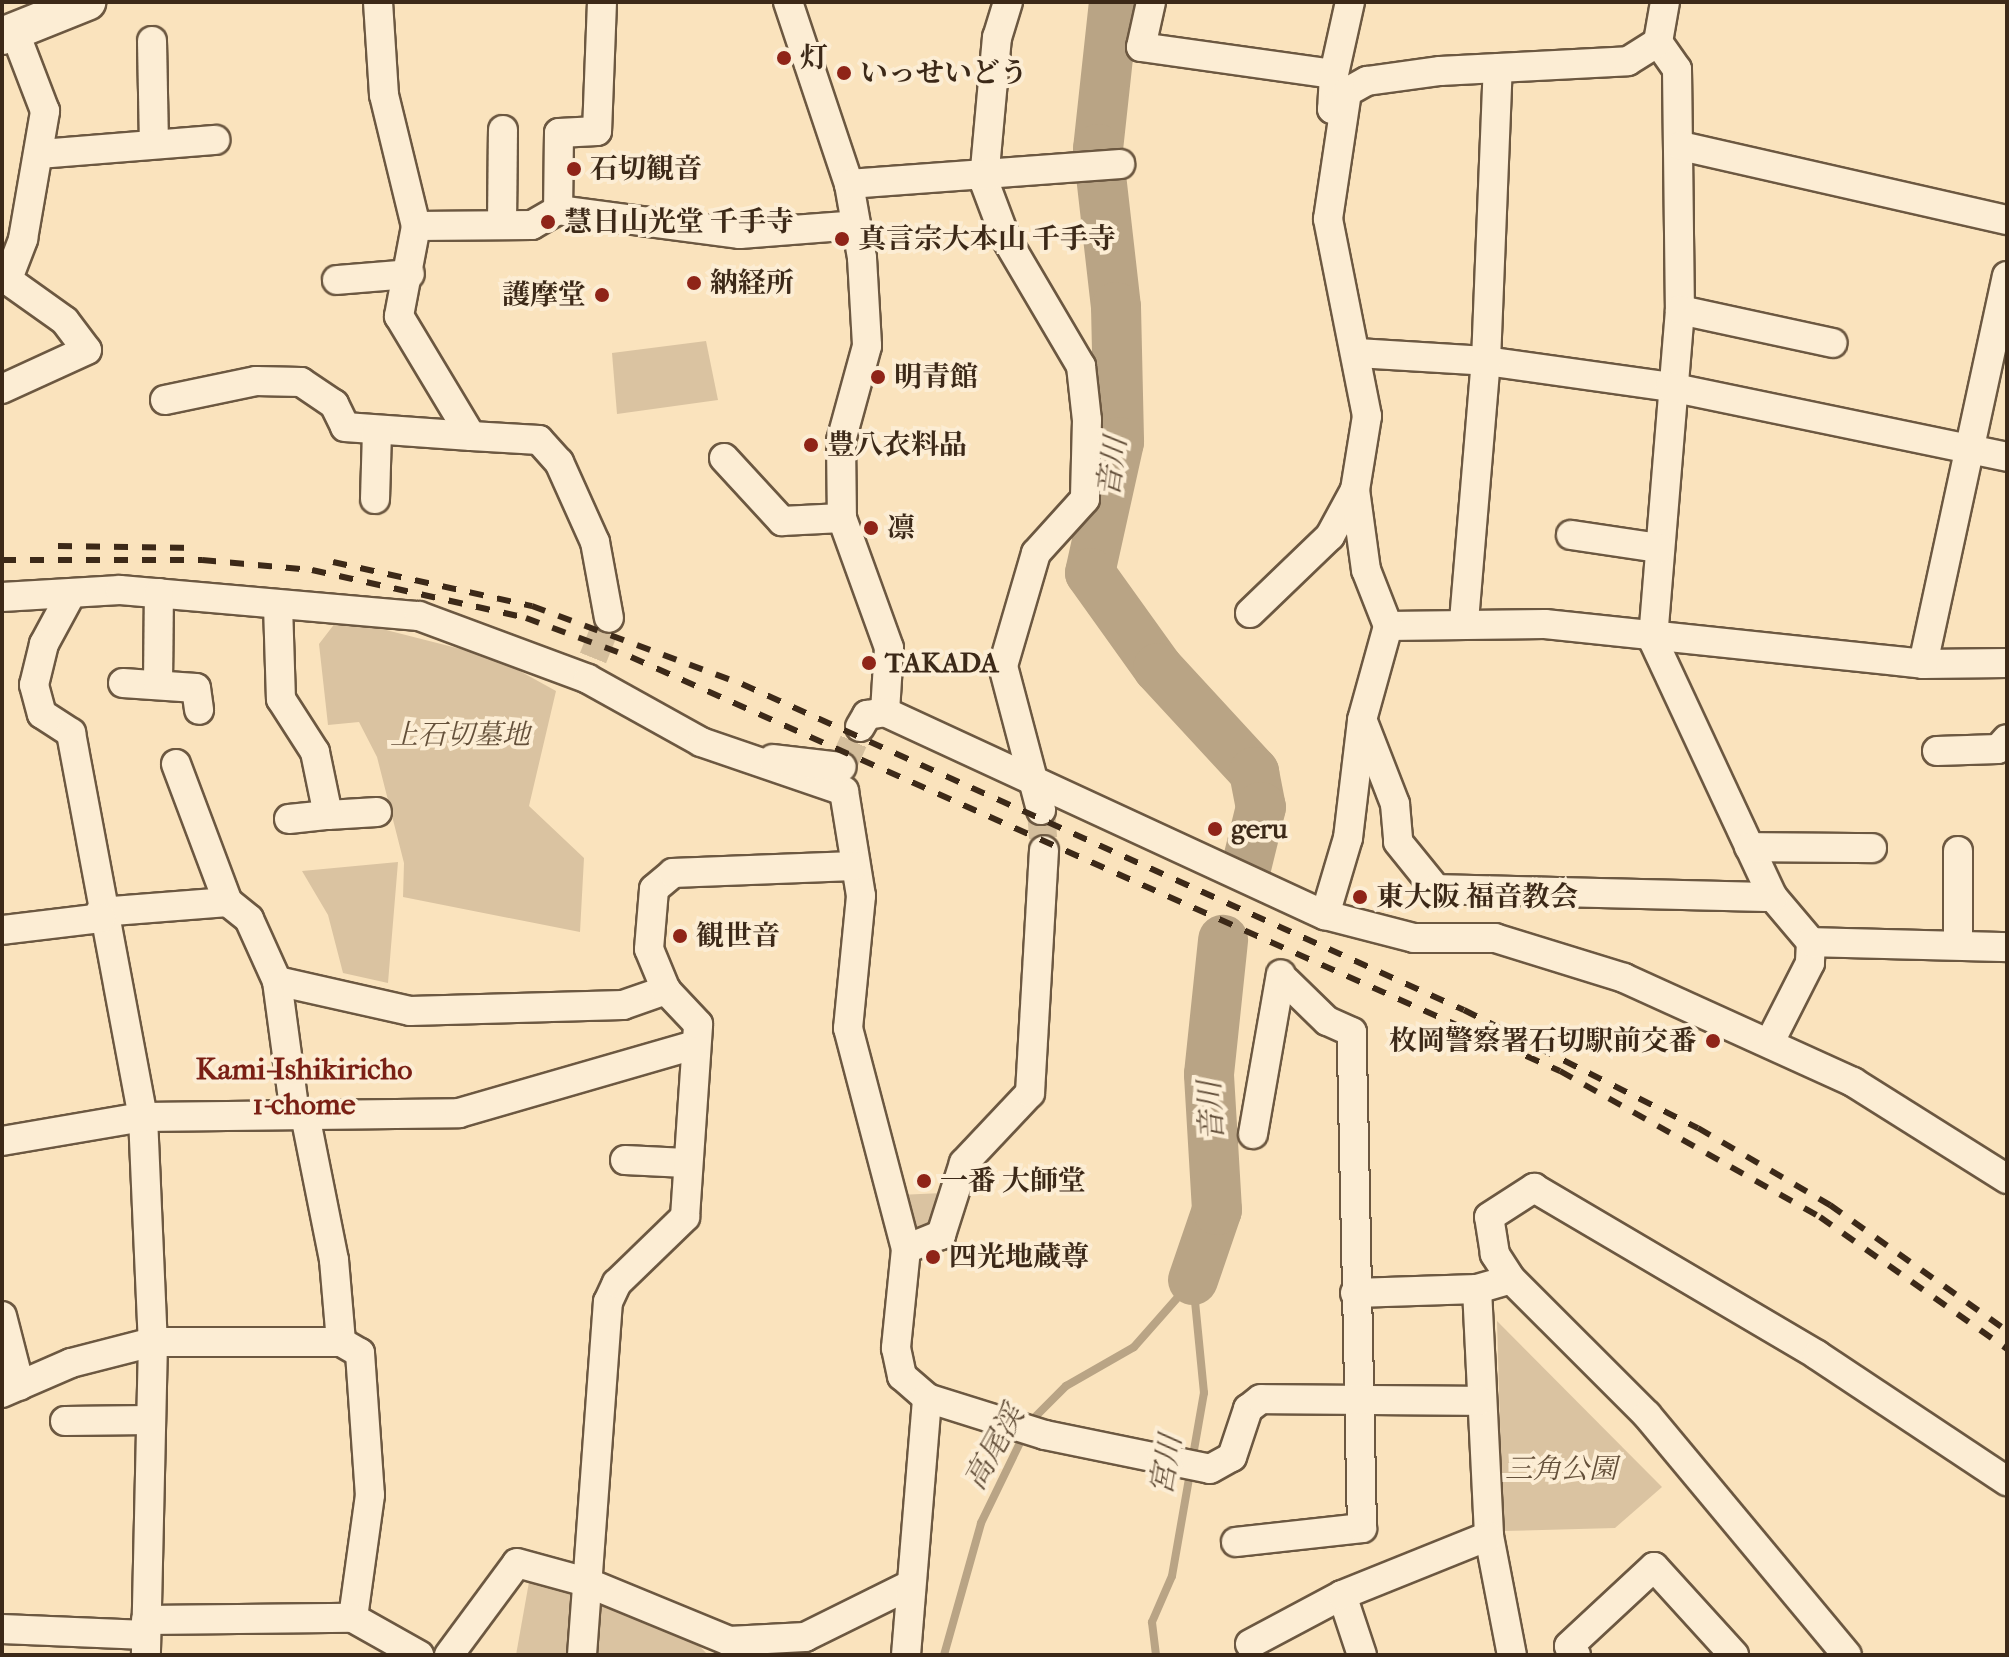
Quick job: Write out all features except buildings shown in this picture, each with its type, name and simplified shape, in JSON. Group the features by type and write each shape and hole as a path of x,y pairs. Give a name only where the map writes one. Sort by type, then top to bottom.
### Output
{"street":[{"path":"378,2 384,95 416,226 410,274 399,316 471,436"},
{"path":"558,210 559,133 597,131 602,2"},
{"path":"788,2 849,184 856,225 867,346 841,441 842,518 892,668 885,712"},
{"path":"1008,2 997,37 983,174 1005,237 1081,366 1087,420 1085,499 1036,553 1003,666 1038,798"},
{"path":"1151,2 1141,47 1334,74"},
{"path":"1344,111 1332,109 1334,74 1350,2"},
{"path":"1665,2 1658,42 1677,69 1681,146 1680,310 1670,387 1653,640 1773,897 1811,942 1810,963 1771,1040"},
{"path":"2,389 87,350 65,321 5,276 40,154 45,111 9,34 66,7"},
{"path":"152,41 154,142"},
{"path":"1325,915 1351,824 1362,720 1388,626 1366,570 1355,490 1367,416 1357,353 1328,219 1347,92 1367,81 1498,68 1628,61 1658,42"},
{"path":"1464,621 1486,361 1498,68"},
{"path":"502,224 503,130"},
{"path":"40,154 154,142 215,140"},
{"path":"1681,146 2007,220"},
{"path":"849,184 1120,164"},
{"path":"416,226 532,225 558,210 740,234 856,225"},
{"path":"337,280 410,274"},
{"path":"1923,664 2007,276"},
{"path":"1680,310 1832,343"},
{"path":"1357,353 1486,361 1670,387 2007,457"},
{"path":"165,400 256,381 301,382 334,404 345,427 539,440 559,462 595,542 609,618"},
{"path":"375,499 377,430"},
{"path":"724,458 782,521 842,518"},
{"path":"1250,613 1330,536 1355,490"},
{"path":"1571,535 1659,548"},
{"path":"158,684 159,593"},
{"path":"2,597 159,593 419,616 590,668 753,762 844,791 853,866 861,896 848,1028 906,1249 896,1348 902,1376 927,1398 1045,1435 1210,1469 1232,1457 1248,1409 1261,1399 1479,1401"},
{"path":"71,594 44,644 34,685 42,714 71,733 101,915 143,1117 153,1342 146,1636"},
{"path":"278,605 281,699 315,752 328,815"},
{"path":"1388,626 1464,621 1923,664 2007,663"},
{"path":"123,683 196,688 199,710"},
{"path":"860,727 867,715 885,712 1038,798 1325,915 1414,938 1495,938 1624,978 1771,1040 1926,1125 2007,1179"},
{"path":"1362,720 1395,804 1398,842 1436,889 1773,897"},
{"path":"1937,751 1998,749 2007,739"},
{"path":"753,762 791,755 842,767"},
{"path":"176,764 228,902 249,919 277,981 300,1115 334,1260 341,1342"},
{"path":"289,819 377,812"},
{"path":"1749,847 1872,848"},
{"path":"906,1249 941,1235 964,1163 1030,1093 1044,850"},
{"path":"1958,851 1958,945"},
{"path":"582,1655 608,1302 617,1283 685,1217 691,1046 698,1024 666,990 647,926 654,889 673,873 853,866"},
{"path":"2,930 101,915 228,902"},
{"path":"1811,942 2007,947"},
{"path":"1236,1542 1362,1528 1352,1032 1327,1021 1284,978 1253,1134"},
{"path":"277,981 410,1011 623,1005 666,990"},
{"path":"2,1141 143,1117 459,1113 691,1046"},
{"path":"625,1160 686,1163"},
{"path":"1847,1655 1647,1415 1511,1279 1495,1254 1489,1217 1534,1188 1817,1355 2007,1481"},
{"path":"1355,1293 1477,1289 1511,1279"},
{"path":"1477,1289 1479,1401 1489,1536 1512,1655"},
{"path":"2,1316 11,1390 71,1363 153,1342 341,1342 360,1353 370,1495 353,1618"},
{"path":"906,1655 927,1398"},
{"path":"65,1421 150,1420"},
{"path":"1250,1644 1342,1595 1489,1536"},
{"path":"449,1655 509,1567 517,1563 586,1582 729,1641 805,1637 910,1585"},
{"path":"1576,1655 1569,1646 1654,1567 1734,1655"},
{"path":"1342,1595 1362,1655"},
{"path":"2,1629 146,1636 353,1618 419,1655"}],"green space":[{"path":"706,341 718,400 617,414 612,353"},
{"name":"上石切墓地","path":"339,618 496,658 556,691 529,806 584,858 580,932 403,897 404,863 377,757 359,722 328,725 319,644"},
{"path":"398,862 388,983 343,973 328,915 302,871"},
{"path":"942,1193 933,1224 912,1235 899,1195"},
{"name":"三角公園","path":"1497,1321 1662,1487 1615,1528 1503,1531"},
{"path":"529,1582 590,1594 688,1634 708,1655 516,1655"}],"waterway":[{"name":"音川","path":"1114,2 1098,149 1116,307 1119,442 1090,573 1158,668 1254,772 1261,807 1246,868"},
{"name":"音川","path":"1193,1280 1217,1210 1209,1074 1223,940"},
{"name":"高尾渓","path":"944,1655 981,1523 1030,1422 1066,1386 1134,1347 1193,1280"},
{"name":"宮川","path":"1156,1655 1152,1622 1172,1576 1204,1393 1193,1280"}],"tunnel":[{"path":"593,658 609,618"},
{"path":"842,767 860,727"},
{"path":"1041,810 1044,850"}],"railway":[{"path":"58,546 198,548"},
{"path":"2,560 202,560 312,570 526,618 631,657 1560,1071 1820,1217 2007,1349"},
{"path":"333,562 532,606 742,684 1464,1010 1698,1128 1830,1205 2007,1331"}],"place":[{"name":"灯","path":"784,58"},
{"name":"いっせいどう","path":"844,73"},
{"name":"石切観音","path":"574,169"},
{"name":"慧日山光堂 千手寺","path":"548,222"},
{"name":"真言宗大本山 千手寺","path":"842,239"},
{"name":"納経所","path":"694,283"},
{"name":"護摩堂","path":"602,295"},
{"name":"明青館","path":"878,377"},
{"name":"豊八衣料品","path":"811,445"},
{"name":"凛","path":"871,528"},
{"name":"TAKADA","path":"869,663"},
{"name":"geru","path":"1215,829"},
{"name":"東大阪 福音教会","path":"1360,897"},
{"name":"観世音","path":"680,936"},
{"name":"枚岡警察署石切駅前交番","path":"1713,1041"},
{"name":"一番 大師堂","path":"924,1181"},
{"name":"四光地蔵尊","path":"933,1257"}],"district":[{"name":"Kami-Ishikiricho 1-chome","path":"304,1087"}]}
